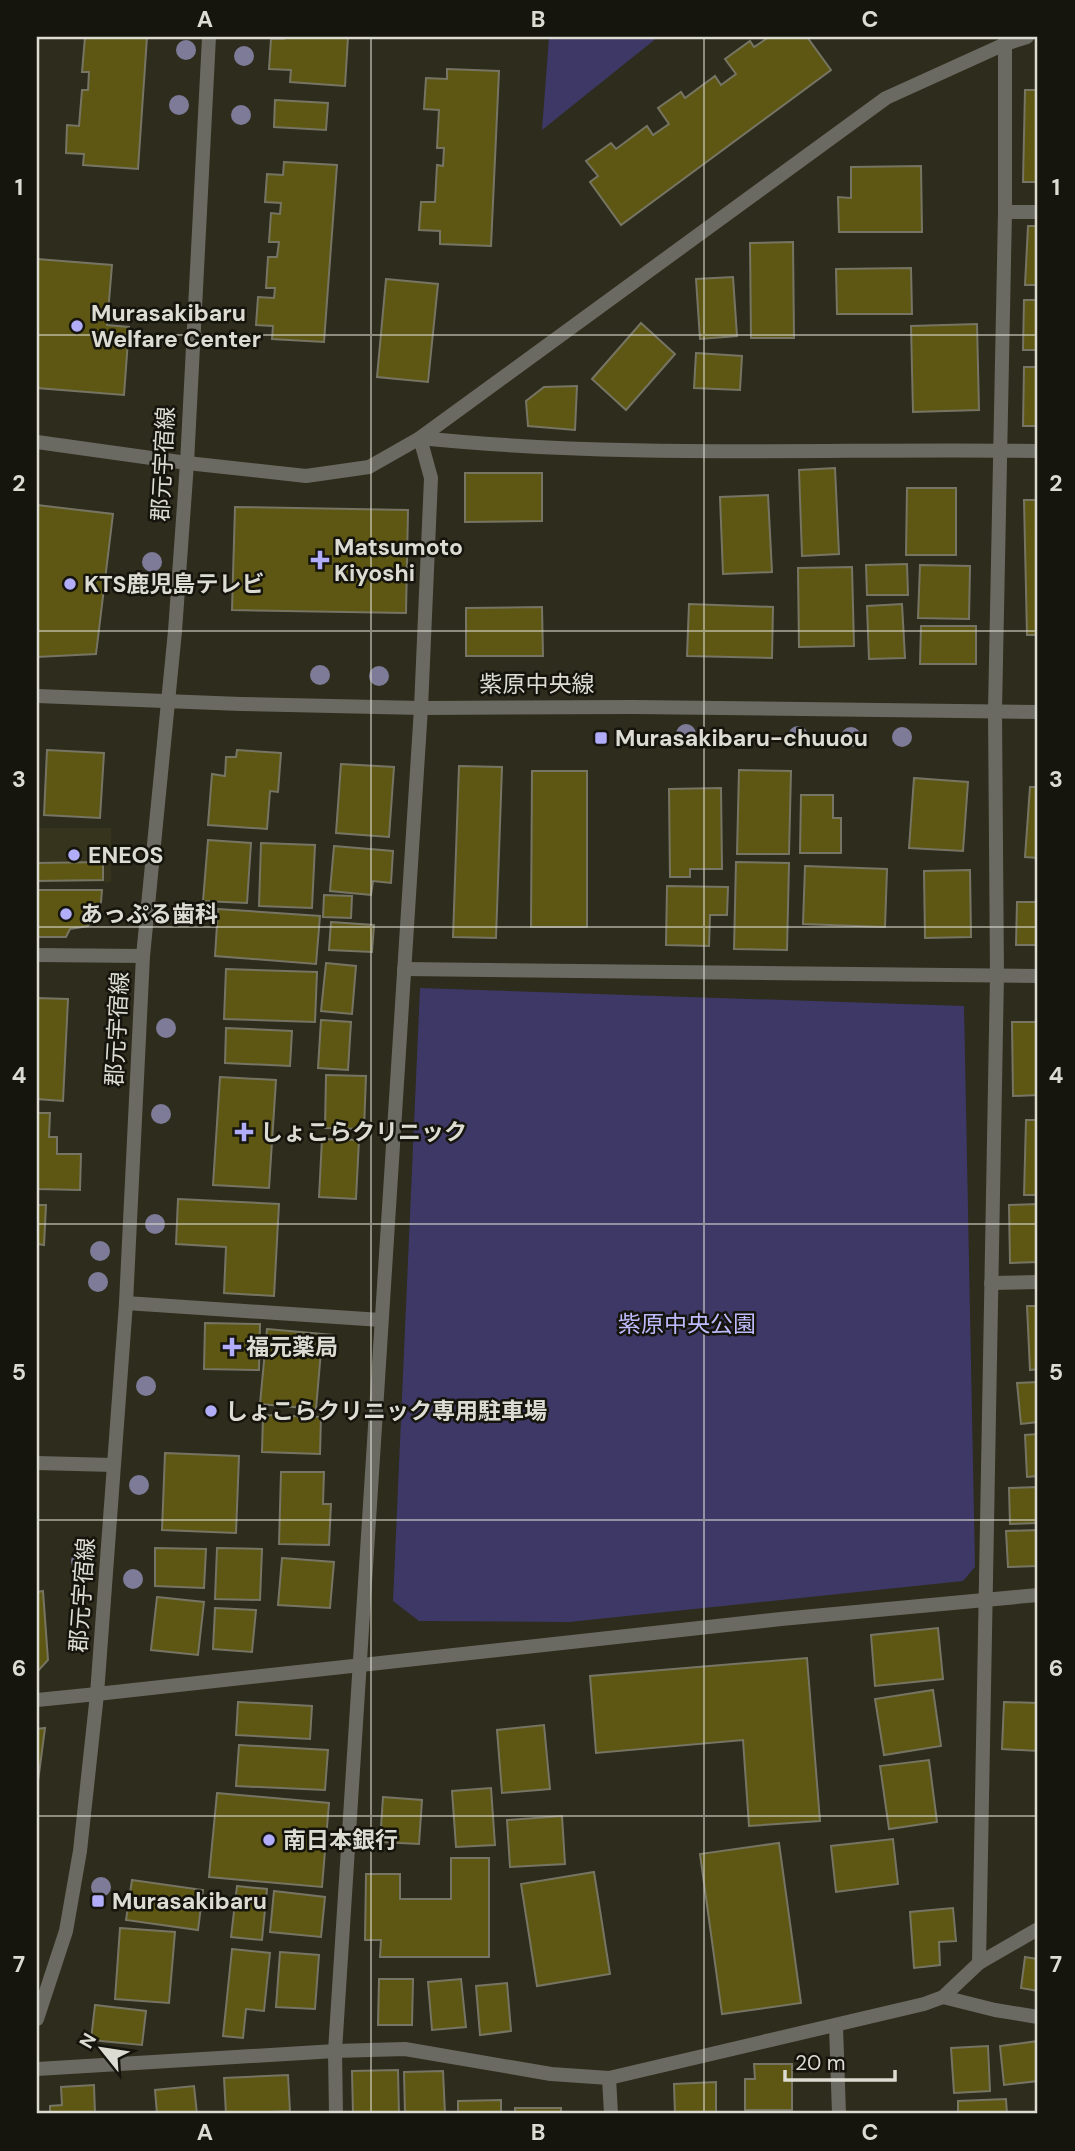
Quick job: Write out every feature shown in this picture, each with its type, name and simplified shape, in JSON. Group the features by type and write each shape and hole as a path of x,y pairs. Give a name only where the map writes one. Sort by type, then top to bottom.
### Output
{"street":[{"name":"郡元宇宿線","path":"37,2019 66,1931 80,1850 97,1695 126,1303 143,956 169,699 187,463 209,37"},
{"path":"37,443 306,476 369,467 420,438 886,99 1005,40 1027,37"},
{"path":"979,1963 997,975 995,711 1005,212 1005,40"},
{"path":"1005,212 1038,212"},
{"path":"420,438 497,446 656,451 1038,451"},
{"path":"336,2114 335,2050 421,708 431,478 420,438"},
{"name":"紫原中央線","path":"37,696 421,708 646,707 1038,712"},
{"path":"37,955 143,956"},
{"path":"404,969 1038,976"},
{"path":"992,1283 1038,1282"},
{"path":"126,1303 381,1320"},
{"path":"37,1463 114,1465"},
{"path":"37,1700 768,1621 1038,1595"},
{"path":"37,2069 335,2050 405,2049 551,2074 609,2078 924,2004 943,1997 979,1963 1038,1929"},
{"path":"943,1997 1038,2017"},
{"path":"836,2026 838,2114"},
{"path":"609,2078 611,2114"}],"shaded area":[{"name":"ENEOS","path":"37,828 111,828 111,882 37,882"}],"green space":[{"path":"549,37 658,37 542,130"},
{"name":"紫原中央公園","path":"420,988 964,1006 975,1567 963,1581 569,1622 419,1621 393,1601"}],"building":[{"path":"85,37 147,37 138,169 83,165 84,154 66,153 67,125 79,126 82,90 88,90 89,72 82,72"},
{"path":"348,37 345,86 290,82 291,70 269,69 271,39"},
{"path":"769,37 807,37 831,70 621,225 590,182 598,176 586,161 611,143 616,149 647,126 653,135 669,124 658,108 681,92 685,98 715,76 721,85 736,74 725,59 750,41 754,47"},
{"path":"447,69 499,71 491,246 440,244 440,231 419,230 421,202 435,202 437,165 443,166 444,148 437,148 439,110 424,109 426,78 447,79"},
{"path":"1025,90 1038,90 1038,182 1023,182"},
{"path":"275,100 328,103 326,130 274,127"},
{"path":"284,162 337,165 324,342 272,339 273,326 256,325 258,297 274,298 275,288 266,288 268,257 277,257 279,242 269,242 271,213 280,214 281,203 265,202 267,174 283,175"},
{"path":"921,166 922,232 839,232 838,197 851,198 851,167"},
{"path":"1028,226 1038,226 1038,285 1025,285"},
{"path":"793,242 794,338 751,338 750,243"},
{"name":"Murasakibaru Welfare Center","path":"37,259 112,265 107,325 129,327 124,395 37,388"},
{"path":"911,268 912,314 837,314 836,269"},
{"path":"733,277 737,336 700,339 696,279"},
{"path":"386,279 438,284 428,382 377,377"},
{"path":"1024,300 1038,300 1038,350 1023,350"},
{"path":"641,323 675,354 626,410 592,379"},
{"path":"977,324 979,410 913,412 911,326"},
{"path":"696,353 742,356 740,390 694,388"},
{"path":"1024,367 1038,367 1038,426 1023,426"},
{"path":"577,386 575,430 528,426 526,401 544,387"},
{"path":"835,468 839,554 802,556 799,470"},
{"path":"465,473 542,473 542,521 465,522"},
{"path":"907,488 956,488 956,555 906,555"},
{"path":"768,495 772,572 723,574 720,497"},
{"path":"1024,500 1038,500 1038,635 1027,635"},
{"name":"KTS鹿児島テレビ","path":"37,505 113,514 96,654 37,657"},
{"name":"Matsumoto Kiyoshi","path":"235,507 408,510 406,613 232,610"},
{"path":"907,564 908,595 867,595 866,565"},
{"path":"920,565 970,566 969,619 918,618"},
{"path":"852,567 854,646 799,647 798,568"},
{"path":"689,604 773,607 772,658 687,656"},
{"path":"902,604 905,658 869,659 867,606"},
{"path":"542,607 543,656 466,656 466,608"},
{"path":"921,626 976,626 976,664 920,664"},
{"path":"47,750 104,753 100,818 44,815"},
{"path":"237,750 281,753 278,792 270,791 267,829 208,825 212,774 225,776 226,757 236,757"},
{"path":"341,764 394,767 389,837 336,833"},
{"path":"459,766 502,767 496,938 453,937"},
{"path":"739,770 791,771 789,854 737,854"},
{"path":"532,771 587,771 587,927 531,927"},
{"path":"914,778 968,782 963,851 909,848"},
{"path":"1030,787 1038,787 1038,858 1025,857"},
{"path":"721,788 722,869 690,869 690,877 670,877 669,789"},
{"path":"801,795 833,795 833,818 841,818 841,853 800,853"},
{"path":"208,840 251,843 247,903 203,901"},
{"path":"261,843 315,845 312,908 259,906"},
{"path":"334,846 393,851 391,883 373,881 371,895 330,891"},
{"path":"103,862 103,880 37,881 37,863"},
{"path":"736,862 789,863 787,950 734,949"},
{"path":"805,866 887,869 885,927 803,924"},
{"path":"970,870 971,937 925,938 924,871"},
{"path":"667,886 728,887 727,915 710,915 709,946 666,945"},
{"name":"あっぷる歯科","path":"37,890 102,890 101,902 88,926 70,929 66,937 37,937"},
{"path":"324,895 352,896 351,918 323,917"},
{"path":"1017,902 1038,902 1038,945 1016,945"},
{"path":"218,909 320,916 316,964 215,956"},
{"path":"331,922 374,925 372,952 329,950"},
{"path":"326,963 356,966 352,1014 321,1011"},
{"path":"226,969 317,972 315,1022 224,1019"},
{"path":"37,998 68,999 63,1101 37,1099"},
{"path":"321,1020 351,1022 348,1070 318,1068"},
{"path":"1012,1022 1038,1022 1038,1095 1013,1096"},
{"path":"226,1028 292,1031 290,1066 225,1063"},
{"path":"326,1075 366,1076 364,1129 325,1128"},
{"name":"しょこらクリニック","path":"220,1077 276,1080 269,1188 213,1185"},
{"path":"37,1113 50,1113 49,1137 57,1137 57,1154 81,1154 80,1190 37,1189"},
{"path":"1026,1120 1038,1120 1038,1195 1024,1195"},
{"path":"322,1139 359,1140 356,1199 319,1197"},
{"path":"178,1199 279,1204 274,1296 224,1293 226,1247 176,1244"},
{"path":"1038,1204 1038,1262 1010,1263 1009,1205"},
{"path":"37,1205 46,1205 44,1245 37,1244"},
{"path":"1027,1306 1038,1306 1038,1369 1030,1370"},
{"name":"福元薬局","path":"205,1323 260,1324 259,1370 204,1369"},
{"path":"267,1329 333,1335 332,1352 321,1351 316,1409 260,1404"},
{"path":"1038,1382 1038,1422 1021,1424 1017,1383"},
{"path":"263,1415 321,1417 320,1454 262,1452"},
{"path":"1038,1434 1038,1476 1027,1477 1025,1435"},
{"path":"165,1453 239,1456 236,1533 162,1530"},
{"path":"281,1472 324,1472 323,1504 331,1504 329,1545 279,1544"},
{"path":"1038,1487 1038,1523 1010,1524 1009,1488"},
{"path":"1038,1530 1038,1566 1008,1567 1006,1531"},
{"path":"155,1548 206,1549 204,1588 155,1586"},
{"path":"217,1548 262,1549 260,1600 215,1599"},
{"path":"282,1558 334,1562 330,1608 278,1605"},
{"path":"43,1591 48,1660 37,1672 37,1592"},
{"path":"157,1597 204,1602 198,1655 151,1650"},
{"path":"215,1608 256,1610 252,1652 213,1649"},
{"path":"938,1628 943,1679 875,1686 871,1635"},
{"path":"807,1658 820,1821 749,1826 743,1740 596,1753 590,1676"},
{"path":"933,1690 941,1746 884,1755 875,1699"},
{"path":"238,1702 312,1706 310,1739 236,1735"},
{"path":"1004,1702 1038,1703 1038,1751 1002,1749"},
{"path":"544,1725 550,1789 502,1793 497,1730"},
{"path":"45,1728 37,1789 37,1729"},
{"path":"239,1745 328,1750 325,1790 236,1786"},
{"path":"929,1760 937,1822 889,1829 880,1766"},
{"path":"491,1788 495,1845 456,1847 452,1791"},
{"name":"南日本銀行","path":"217,1793 329,1803 322,1887 209,1877"},
{"path":"383,1797 422,1800 419,1844 380,1842"},
{"path":"562,1816 565,1864 510,1867 507,1820"},
{"path":"893,1839 898,1884 836,1892 831,1846"},
{"path":"779,1843 801,2003 722,2014 700,1854"},
{"path":"451,1858 489,1858 489,1957 380,1957 381,1940 365,1940 366,1874 400,1874 400,1899 451,1899"},
{"path":"594,1872 610,1974 537,1986 521,1884"},
{"path":"132,1880 203,1890 198,1930 126,1920"},
{"path":"237,1886 267,1889 262,1940 231,1937"},
{"path":"274,1891 325,1897 321,1937 270,1932"},
{"path":"953,1908 956,1941 939,1942 940,1965 914,1968 910,1912"},
{"path":"120,1928 175,1932 169,2003 115,1999"},
{"path":"232,1949 270,1953 264,2011 246,2009 243,2038 223,2036"},
{"path":"280,1952 319,1955 315,2009 276,2007"},
{"path":"1025,1957 1038,1959 1038,1991 1021,1988"},
{"path":"379,1979 413,1979 412,2025 378,2025"},
{"path":"461,1979 466,2027 432,2030 428,1982"},
{"path":"507,1983 511,2031 480,2035 476,1986"},
{"path":"95,2005 146,2011 142,2045 91,2040"},
{"path":"1038,2041 1038,2081 1004,2085 1000,2046"},
{"path":"988,2046 990,2091 954,2093 951,2048"},
{"path":"754,2064 792,2064 792,2110 745,2110 745,2079 755,2079"},
{"path":"398,2070 399,2114 353,2114 352,2071"},
{"path":"443,2071 445,2114 405,2114 404,2072"},
{"path":"288,2075 290,2111 226,2114 224,2078"},
{"path":"716,2082 716,2114 675,2114 674,2084"},
{"path":"94,2085 95,2114 50,2114 50,2106 62,2105 61,2087"},
{"path":"194,2086 197,2114 157,2114 155,2090"},
{"path":"1006,2099 1007,2114 958,2114 958,2101"},
{"path":"501,2100 501,2114 458,2114 458,2101"},
{"path":"515,2108 561,2108 561,2114 515,2114"}],"place":[{"name":"Murasakibaru Welfare Center","path":"77,326"},
{"name":"Matsumoto Kiyoshi","path":"320,560"},
{"name":"KTS鹿児島テレビ","path":"70,584"},
{"name":"Murasakibaru-chuuou","path":"601,738"},
{"name":"ENEOS","path":"74,855"},
{"name":"あっぷる歯科","path":"66,914"},
{"name":"しょこらクリニック","path":"244,1132"},
{"name":"福元薬局","path":"232,1347"},
{"name":"しょこらクリニック専用駐車場","path":"211,1411"},
{"name":"南日本銀行","path":"269,1840"},
{"name":"Murasakibaru","path":"98,1901"}]}
